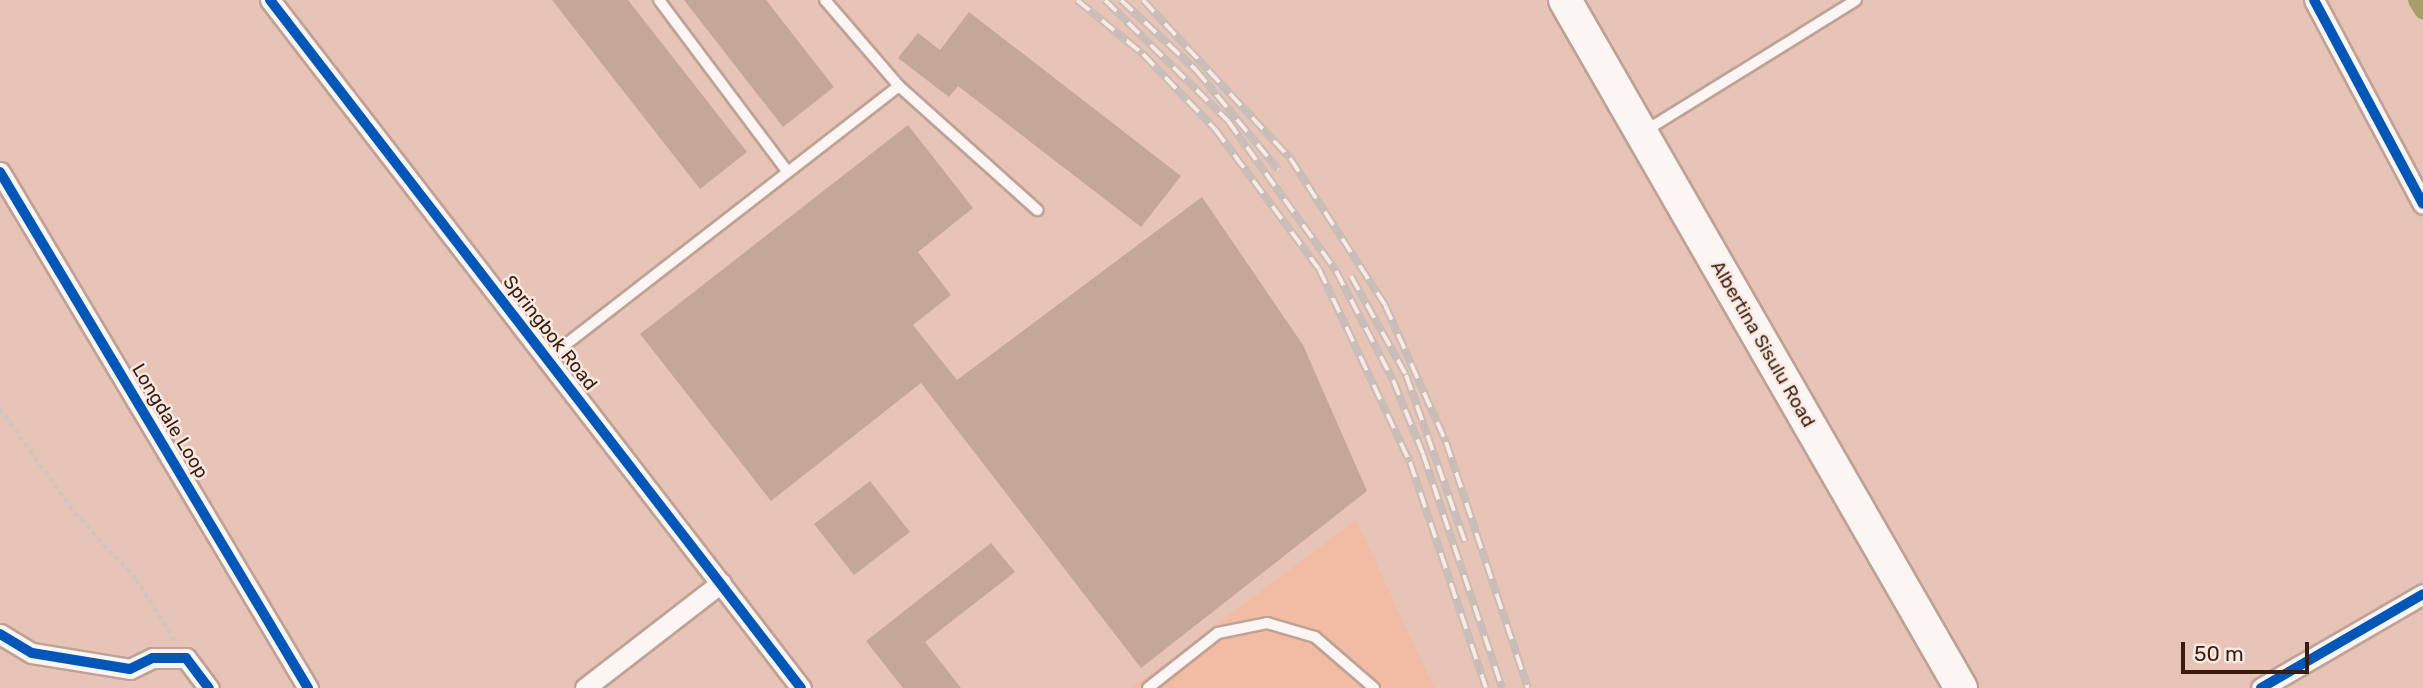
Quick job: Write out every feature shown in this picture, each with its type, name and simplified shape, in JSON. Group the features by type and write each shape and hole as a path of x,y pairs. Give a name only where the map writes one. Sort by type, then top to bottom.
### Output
{"main road":[{"name":"Albertina Sisulu Road","path":"1565,0 1961,688"}],"street":[{"name":"Springbok Road","path":"270,0 802,688"},
{"path":"2314,0 2423,204"},
{"name":"Longdale Loop","path":"0,172 308,688"},
{"path":"585,688 721,583"},
{"path":"2261,688 2423,594"},
{"path":"0,634 33,653 130,669 153,658 186,658 209,688"}],"lane":[{"path":"659,0 787,172"},
{"path":"825,0 899,86 1037,210"},
{"path":"1642,133 1856,0"},
{"path":"547,359 899,86"},
{"path":"1148,688 1218,633 1267,623 1315,637 1374,688"}],"path":[{"path":"0,409 75,513 136,579 186,658"}],"shaded area":[{"path":"1356,520 1434,688 1132,688"}],"building":[{"path":"552,0 628,0 747,152 700,189"},
{"path":"684,0 766,0 834,87 783,127"},
{"path":"969,12 1181,176 1141,227 958,86 949,97 898,58 918,33 940,50"},
{"path":"908,125 973,208 918,252 951,295 913,325 957,380 1202,197 1303,345 1367,491 1141,668 921,383 771,501 640,334"},
{"path":"870,481 910,532 854,575 814,524"},
{"path":"991,543 1015,572 925,642 961,688 903,688 866,641"}],"waterway":[{"path":"2417,0 2423,10"}],"railway":[{"path":"1077,0 1143,54 1215,129 1319,269 1410,462 1486,688"},
{"path":"1105,0 1228,121 1336,271 1393,380 1423,454 1502,688"},
{"path":"1121,0 1196,70 1278,169"},
{"path":"1143,0 1290,158 1385,305 1446,442 1528,688"},
{"path":"1351,276 1406,375 1465,542"}],"cycle path":[{"path":"270,0 801,688"},
{"path":"2314,0 2423,204"},
{"path":"0,172 308,688"},
{"path":"2261,688 2423,594"},
{"path":"0,634 32,653 130,669 153,658 186,658 209,688"}]}
